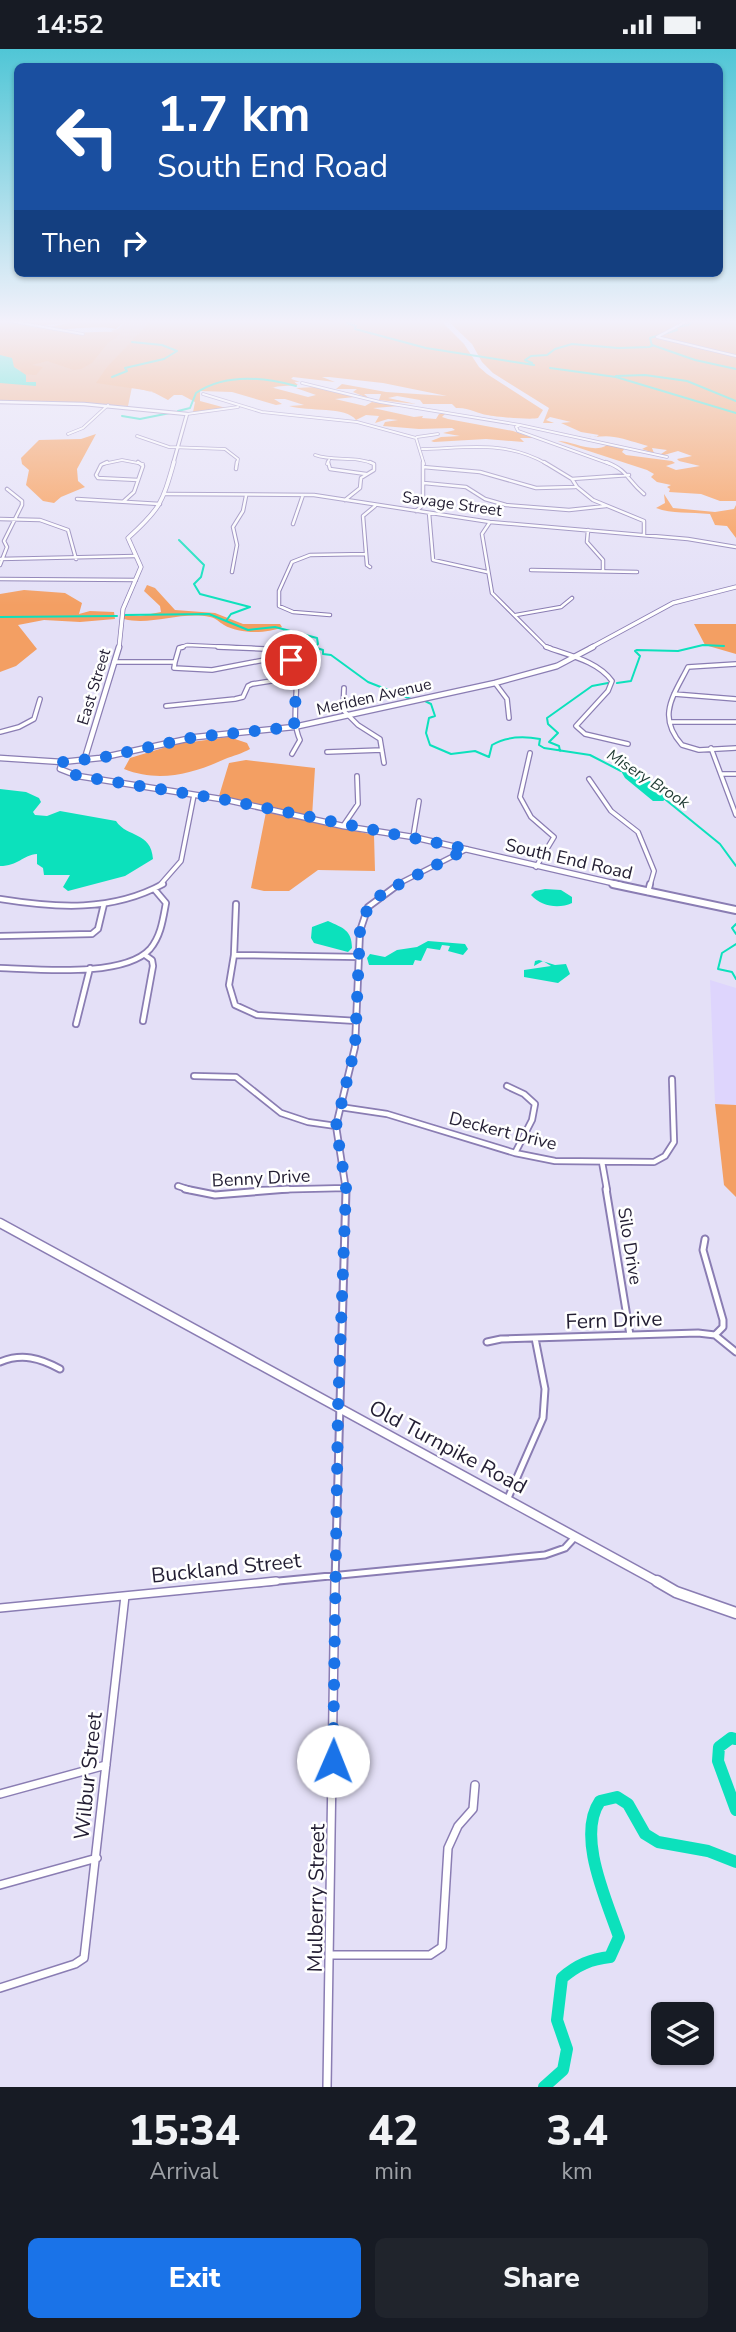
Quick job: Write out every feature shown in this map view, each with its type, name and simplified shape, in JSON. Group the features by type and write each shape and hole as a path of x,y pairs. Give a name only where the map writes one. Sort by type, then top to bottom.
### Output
{"street":[{"path":"68,434 83,428 97,415"},
{"name":"East Street","path":"84,761 122,638 119,624 121,612 141,567 128,538 155,514 165,494 187,415"},
{"path":"279,415 357,422 416,438 438,435"},
{"path":"460,415 520,425 667,457"},
{"path":"520,425 516,427 518,431 550,440 618,467 629,475 632,484 644,494"},
{"path":"137,436 166,447 215,448 232,452 238,459 236,469"},
{"path":"416,438 420,440 424,483 423,505 416,511"},
{"path":"421,449 507,447 531,455 572,479 629,475"},
{"path":"315,455 373,463 374,470 361,478 360,488 345,500"},
{"path":"330,459 327,465 330,469 366,474"},
{"path":"124,501 133,494 138,480 142,464 132,461 103,463 96,475 104,479 138,480"},
{"path":"423,467 480,472 536,488 575,487 607,506 644,521 644,535"},
{"path":"572,479 575,487"},
{"path":"424,483 466,487 485,499 506,505 569,510 607,506"},
{"path":"0,565 7,547 4,541 22,501 7,489"},
{"name":"Savage Street","path":"165,494 303,495 491,522 710,541 736,547"},
{"path":"293,524 303,495"},
{"path":"232,572 237,545 233,527 243,511 246,496"},
{"path":"76,499 160,504"},
{"path":"370,567 367,565 363,516 376,505"},
{"path":"429,513 433,560 487,572"},
{"path":"0,519 40,520 68,530 76,559"},
{"path":"491,522 482,534 492,593 545,646 601,669 612,683 608,691 577,724 578,730 628,744"},
{"path":"588,530 587,543 603,560 603,570"},
{"path":"330,615 293,612 280,608 279,588 292,569 292,562 310,555 366,554"},
{"path":"1,559 135,556"},
{"path":"531,570 637,572"},
{"path":"0,579 136,580"},
{"name":"Meriden Avenue","path":"0,758 84,761 195,737 294,727 495,683 536,673 573,658 670,604 736,587"},
{"path":"515,615 561,607 572,598"},
{"path":"285,656 194,670 174,668 179,648 187,645 265,649 285,656 295,665 296,677 294,727 300,740 292,754"},
{"path":"114,662 175,662"},
{"path":"736,664 693,666 684,672 667,711 676,740 681,745 695,749 736,748"},
{"path":"166,706 243,697 248,686 252,684 296,677"},
{"path":"495,683 506,694 509,718"},
{"path":"344,688 342,707 361,727 378,736 384,762"},
{"path":"674,694 736,699"},
{"path":"1,731 19,727 34,719 40,699"},
{"path":"670,722 736,722"},
{"path":"711,748 734,801 736,815"},
{"path":"327,753 382,750"},
{"path":"530,753 520,797 531,817 554,837 536,867"},
{"name":"South End Road","path":"62,762 58,767 66,771 106,782 194,795 343,826 413,837 536,867 736,910"},
{"path":"721,774 736,774"},
{"path":"343,826 361,801 357,776"},
{"path":"589,779 611,811 638,832 654,870 648,892"},
{"path":"0,899 35,904 104,904 155,890 180,866 194,795"},
{"path":"413,837 419,801"},
{"name":"Mulberry Street","path":"327,2087 338,1408 346,1188 336,1126 352,1060 357,1021 360,931 368,907 402,881 467,849"},
{"path":"0,968 90,968 130,961 145,955 159,935 166,902 155,890"},
{"path":"0,936 92,934 98,929 104,904"},
{"path":"236,904 234,955 229,985 235,1006 257,1015 357,1021"},
{"path":"143,1021 153,967 152,960 145,955"},
{"path":"234,955 359,957"},
{"path":"76,1024 90,968"},
{"path":"194,1076 236,1077 281,1113 308,1122 336,1126"},
{"name":"Deckert Drive","path":"340,1107 387,1114 515,1153 555,1161 654,1162 665,1156 674,1142 672,1079"},
{"path":"507,1086 524,1094 535,1104 532,1120 515,1153"},
{"name":"Silo Drive","path":"602,1162 630,1335"},
{"name":"Benny Drive","path":"178,1186 215,1197 275,1189 346,1188"},
{"name":"Old Turnpike Road","path":"0,1223 676,1592 736,1613"},
{"path":"705,1239 703,1250 723,1320 723,1327 715,1335 736,1352"},
{"name":"Fern Drive","path":"487,1342 501,1339 630,1335 715,1335"},
{"path":"508,1498 543,1417 545,1389 535,1338"},
{"path":"0,1362 14,1355 40,1358 60,1369"},
{"name":"Buckland Street","path":"0,1608 545,1555 565,1548 575,1536"},
{"name":"Wilbur Street","path":"0,1988 75,1964 84,1958 125,1596"},
{"path":"0,1794 106,1765"},
{"path":"331,1955 430,1955 439,1951 442,1947 448,1848 451,1837 473,1809 475,1785"},
{"path":"0,1885 97,1858"}],"shaded area":[{"path":"349,415 366,415 356,420"},
{"path":"367,415 423,416 422,418 436,419 438,415 444,415 442,417 448,419 513,431 533,438 520,438 524,442 486,439 434,442 431,441 441,437 460,436 443,433 455,430 452,428 383,426 385,422 398,420 388,419 375,423 379,416"},
{"path":"492,415 540,415 538,418"},
{"path":"546,415 736,415 736,501 720,501 701,494 669,492 667,487 671,485 657,482 651,477 654,474 647,470 558,441 589,448 607,445 625,448 622,452 626,455 672,461 675,463 666,466 676,470 700,466 677,459 692,456 678,451 664,455 661,454 667,450 652,448 654,453 642,449 648,446 610,436 597,437 599,435 581,432 561,423 571,422 550,417 546,420 554,423 543,423"},
{"path":"96,434 77,469 78,481 85,487 61,497 54,503 43,501 26,485 29,470 22,464 21,458 39,440 81,439"},
{"path":"664,494 673,508 715,512 734,509 736,505 736,538 727,526 715,525 710,514 656,508 665,503"},
{"path":"147,585 155,588 175,610 215,613 243,624 280,624 282,627 269,631 245,631 230,628 212,618 199,616 145,621 124,619 124,614 140,616 161,612 160,606 144,591"},
{"path":"24,590 65,593 82,603 79,614 90,611 114,612 115,619 80,622 44,620 18,625 37,649 16,666 0,672 0,594"},
{"path":"694,624 736,624 736,654 705,645"},
{"path":"229,737 247,743 250,749 200,769 175,775 150,775 124,769 130,758 176,744"},
{"path":"246,760 315,768 312,817 219,796 229,763"},
{"path":"621,771 638,774 672,795 663,801 653,801 625,778"},
{"path":"0,789 26,792 39,798 41,802 33,812 35,815 47,816 60,811 116,821 148,844 153,859 125,876 68,891 63,887 70,875 44,875 43,868 37,864 37,854 0,866"},
{"path":"266,812 374,835 375,871 318,870 289,891 251,888"},
{"path":"561,890 572,897 572,903 551,906 531,895 535,891"},
{"path":"328,921 348,933 352,948 348,952 314,943 311,938 312,927"},
{"path":"428,941 465,944 468,949 463,955 448,951 450,946 442,945 440,950 427,948 421,961 415,960 413,965 369,965 367,958 370,954 385,957 397,950 417,947"},
{"path":"544,961 555,965 566,964 570,974 558,983 524,977 524,970 551,966"},
{"path":"710,980 736,988 736,1105 715,1104"},
{"path":"715,1104 736,1105 736,1197 724,1185"}],"waterway":[{"path":"122,416 140,419 159,415"},
{"path":"179,540 204,565 201,577 194,584 200,594 250,607 231,614 226,621"},
{"name":"Misery Brook","path":"123,615 209,614 226,621"},
{"name":"Misery Brook","path":"0,617 117,616"},
{"name":"Misery Brook","path":"226,621 248,630 275,627 317,638 318,644 314,647 323,650 323,654 331,655 368,682 411,699"},
{"path":"617,683 631,681 640,656 635,651 637,650 678,651 703,645 724,646"},
{"path":"560,750 559,746 549,742 558,733 548,724 547,718 592,686 608,683"},
{"name":"Misery Brook","path":"425,701 431,704 435,716 429,718 426,733 430,745 451,754 475,751 489,757 492,745 515,737 540,739 539,745 544,748 560,750"},
{"name":"Misery Brook","path":"560,750 590,755 621,771"},
{"name":"Misery Brook","path":"666,800 720,844 736,866"},
{"name":"Misery Brook","path":"736,924 732,928 736,934"},
{"name":"Misery Brook","path":"736,944 722,953 718,969 732,972 736,979"},
{"path":"736,1739 731,1738 719,1747 718,1761 736,1810"},
{"path":"544,2087 563,2070 567,2049 557,2020 562,1978 584,1963 610,1957 619,1937 601,1887 592,1850 593,1815 600,1801 617,1797 628,1804 645,1834 658,1842 708,1851 736,1862"}],"route":[{"path":"291,660 297,672 294,727 195,737 116,755 62,762 66,771 78,776 227,800 343,826 467,849 384,892 368,907 360,931 355,1047 336,1126 346,1188 338,1408 333,1761"}]}
